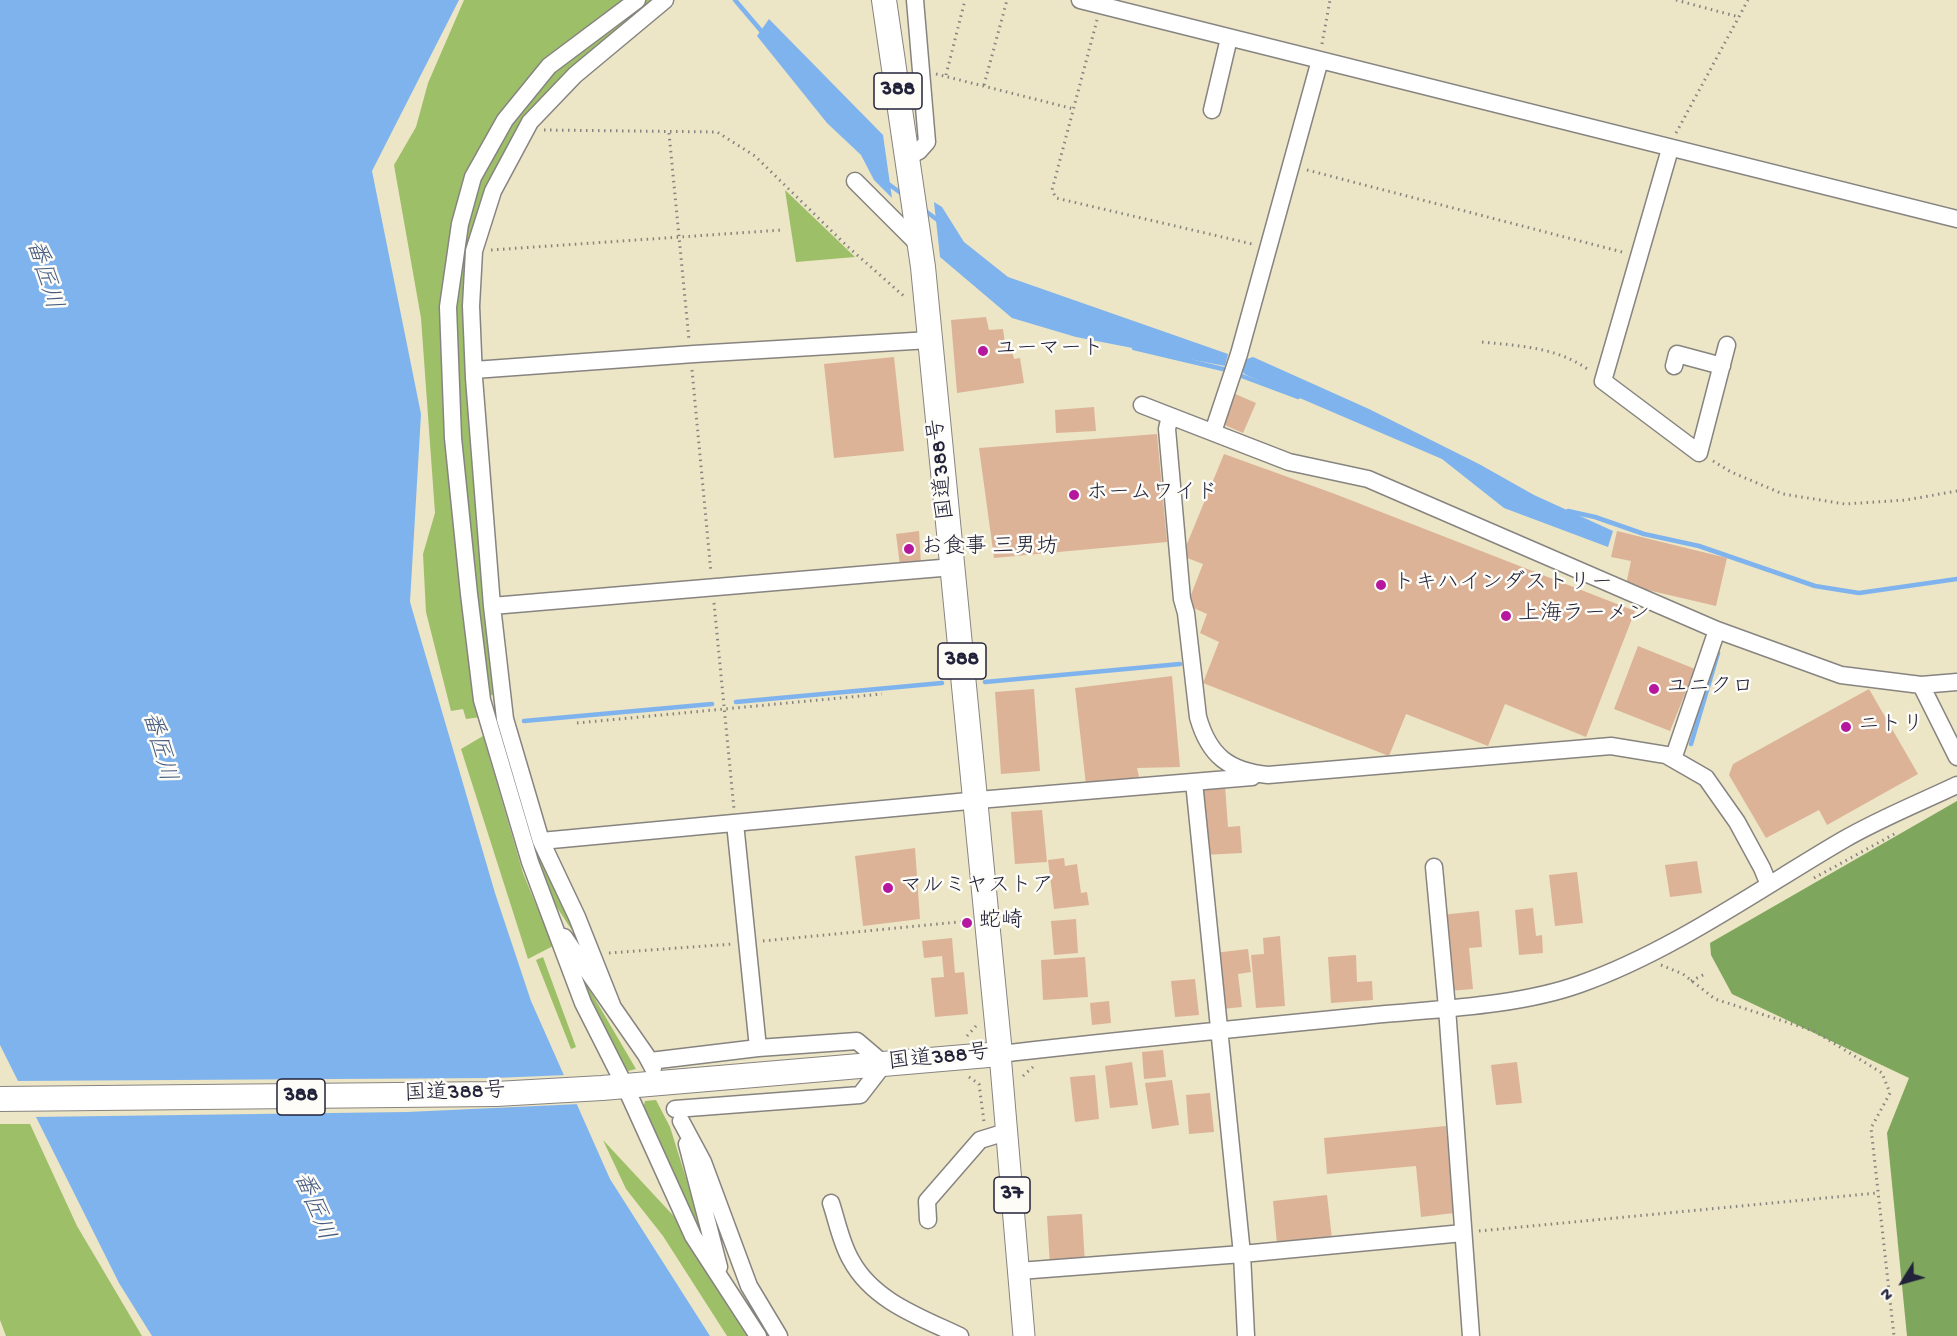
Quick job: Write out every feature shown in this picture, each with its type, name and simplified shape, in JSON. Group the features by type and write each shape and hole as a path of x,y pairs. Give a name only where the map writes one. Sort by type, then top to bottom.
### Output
{"highway":[{"name":"国道388号","path":"0,1099 405,1096 613,1087 999,1054 920,246 884,0"}],"main road":[{"name":"37","path":"999,1054 1024,1336"}],"street":[{"path":"637,0 549,66 505,120 474,177 460,224 448,307 453,438 482,700 530,862 613,1087 693,1236 758,1336"},
{"path":"612,1005 578,917 541,841 505,719 492,606 471,306 474,250 493,191 530,122 575,75 665,0"},
{"path":"908,157 919,151 927,142 915,0"},
{"path":"1080,0 1957,219"},
{"path":"1212,110 1229,38"},
{"path":"1213,432 1239,354 1320,60"},
{"path":"1670,148 1603,381 1699,453 1728,345"},
{"path":"855,181 920,246"},
{"path":"474,370 690,354 929,329"},
{"path":"1674,366 1677,354 1722,366"},
{"path":"1142,405 1290,462 1368,479 1717,630 1841,675 1921,685 1957,682"},
{"path":"1170,416 1167,429 1182,599 1186,613 1198,717 1210,745 1229,765 1240,771 1268,775"},
{"path":"492,606 952,567"},
{"path":"1673,759 1717,630"},
{"path":"1921,685 1957,757"},
{"path":"541,841 975,800 1611,746 1666,755 1706,778 1737,822 1762,868 1768,885"},
{"path":"1194,782 1242,1254 1246,1336"},
{"path":"999,1054 1447,1008 1526,998 1553,992 1600,977 1644,956 1846,838 1957,785"},
{"path":"735,822 758,1048"},
{"path":"1434,867 1447,1008 1471,1336"},
{"path":"550,916 651,1064 758,1048 857,1041 884,1064 860,1095 675,1109"},
{"path":"675,1109 724,1282"},
{"path":"675,1109 703,1162 749,1286 779,1336"},
{"path":"928,1220 927,1201 980,1140 1006,1132"},
{"path":"831,1203 850,1260 865,1281 885,1300 960,1336"},
{"path":"1019,1271 1242,1254 1463,1233"}],"path":[{"path":"946,75 965,0"},
{"path":"984,85 1007,0"},
{"path":"1320,60 1330,0"},
{"path":"1676,0 1739,17"},
{"path":"1670,148 1679,126 1748,0"},
{"path":"1101,5 1052,190 1056,198 1268,248"},
{"path":"921,75 932,73 946,75 1074,109"},
{"path":"526,129 717,132 755,156 929,329"},
{"path":"669,132 735,822"},
{"path":"1291,166 1639,256"},
{"path":"486,250 782,230"},
{"path":"1482,342 1539,348 1576,360 1603,381"},
{"path":"1699,453 1731,472 1783,494 1845,504 1906,500 1957,490"},
{"path":"577,723 882,694"},
{"path":"1807,882 1899,831"},
{"path":"609,953 748,943 969,921"},
{"path":"1644,956 1683,974 1714,999 1814,1031 1882,1073 1890,1093 1871,1128 1894,1336"},
{"path":"1692,981 1705,974"},
{"path":"1463,1233 1877,1193"}],"green space":[{"path":"464,0 630,0 542,67 453,222 447,425 464,624 481,717 466,719 463,709 451,711 426,612 423,554 435,513 421,318 394,165 416,127 428,83"},
{"path":"643,0 659,0 530,118 471,245 497,693 485,698 468,563 452,304 476,180 509,123 555,67"},
{"path":"785,190 855,257 796,262"},
{"path":"483,736 523,873 553,946 528,959 461,749"},
{"path":"1957,801 1957,1336 1907,1336 1887,1133 1909,1078 1732,994 1711,955 1710,943"},
{"path":"538,844 579,931 575,935 541,883 530,852"},
{"path":"543,957 576,1047 571,1049 536,960"},
{"path":"571,958 636,1069 624,1072"},
{"path":"656,1100 670,1127 707,1245 642,1113 645,1101"},
{"path":"0,1124 30,1124 77,1226 142,1336 6,1336 0,1320"},
{"path":"603,1140 682,1225 757,1336 727,1336 663,1236 626,1189"}],"water":[{"name":"番匠川","path":"0,0 459,0 372,171 421,414 410,602 495,893 531,1001 610,1179 710,1336 152,1336 119,1283 0,1045"},
{"path":"769,19 883,135 892,198 874,180 861,155 827,123 757,36"},
{"path":"934,202 942,207 964,242 1008,277 1228,354 1225,366 1076,337 1012,318 940,257"},
{"path":"1253,357 1369,409 1479,464 1534,495 1613,531 1608,547 1504,508 1442,459 1246,375 1241,371 1244,360"}],"pier":[{"path":"567,1075 580,1104 407,1112 32,1117 14,1081 495,1078"}],"building":[{"name":"ユーマート","path":"986,317 989,330 1003,329 1005,344 1010,343 1014,359 1020,358 1024,383 957,393 951,320"},
{"path":"894,357 904,451 834,458 824,364"},
{"path":"1233,393 1256,403 1243,433 1220,423"},
{"path":"1094,407 1096,431 1056,433 1055,410"},
{"name":"ホームワイド","path":"1157,434 1167,542 994,558 979,448"},
{"name":"トキハインダストリー","path":"1224,454 1335,494 1635,611 1586,737 1505,704 1488,746 1406,714 1389,756 1203,683 1219,642 1200,633 1207,614 1187,605 1203,564 1182,556"},
{"name":"お食事 三男坊","path":"919,531 921,564 900,566 896,534"},
{"path":"1617,531 1727,558 1716,606 1626,585 1631,561 1611,557"},
{"name":"ユニクロ","path":"1638,646 1695,669 1670,731 1614,709"},
{"path":"1172,676 1180,767 1137,768 1139,777 1086,785 1075,688"},
{"path":"1034,689 1040,771 1001,774 995,692"},
{"name":"ニトリ","path":"1869,689 1918,774 1827,825 1819,810 1766,838 1729,775 1733,764"},
{"path":"1225,786 1228,827 1240,826 1242,853 1204,855 1199,788"},
{"path":"1042,810 1047,862 1015,864 1011,812"},
{"name":"マルミヤストア","path":"915,848 920,919 863,926 855,856"},
{"path":"1064,858 1065,866 1077,864 1081,893 1087,892 1089,905 1054,909 1048,860"},
{"path":"1697,861 1702,893 1670,897 1665,865"},
{"path":"1577,872 1583,923 1555,926 1549,875"},
{"path":"1533,908 1536,936 1542,935 1543,953 1519,955 1515,910"},
{"path":"1479,911 1482,947 1469,948 1473,989 1449,991 1441,915"},
{"path":"1076,919 1078,953 1054,955 1051,921"},
{"path":"1280,936 1285,1006 1256,1008 1251,955 1264,954 1263,938"},
{"path":"952,938 955,973 964,972 968,1014 935,1017 931,978 944,977 942,956 924,958 922,941"},
{"path":"1248,949 1251,972 1238,974 1242,1007 1221,1009 1214,953"},
{"path":"1356,955 1357,982 1372,981 1373,1000 1331,1003 1328,957"},
{"path":"1085,957 1088,997 1043,1000 1041,960"},
{"path":"1195,979 1199,1015 1175,1017 1171,981"},
{"path":"1109,1001 1111,1023 1092,1025 1090,1003"},
{"path":"1163,1050 1166,1077 1144,1079 1142,1052"},
{"path":"1132,1062 1138,1105 1110,1108 1105,1066"},
{"path":"1517,1062 1522,1103 1496,1105 1491,1065"},
{"path":"1095,1075 1099,1119 1075,1122 1070,1077"},
{"path":"1172,1080 1179,1125 1152,1129 1145,1083"},
{"path":"1210,1093 1214,1132 1189,1134 1186,1095"},
{"path":"1446,1126 1454,1213 1421,1217 1416,1166 1327,1174 1324,1138"},
{"path":"1327,1195 1332,1239 1277,1244 1273,1201"},
{"path":"1082,1214 1085,1264 1050,1266 1047,1216"}],"waterway":[{"path":"735,0 763,33"},
{"path":"887,183 905,196"},
{"path":"924,210 939,221"},
{"path":"1134,348 1223,369 1298,397"},
{"path":"1568,511 1595,517 1644,534 1699,546 1815,586 1859,593 1957,579"},
{"path":"1691,744 1718,653"},
{"path":"985,682 1180,664"},
{"path":"736,702 942,683"},
{"path":"524,721 712,704"}],"place":[{"name":"ユーマート","path":"983,351"},
{"name":"ホームワイド","path":"1074,495"},
{"name":"お食事 三男坊","path":"909,549"},
{"name":"トキハインダストリー","path":"1381,585"},
{"name":"上海ラーメン","path":"1506,616"},
{"name":"ユニクロ","path":"1654,689"},
{"name":"ニトリ","path":"1846,727"},
{"name":"マルミヤストア","path":"888,888"},
{"name":"蛇崎","path":"967,923"}]}
